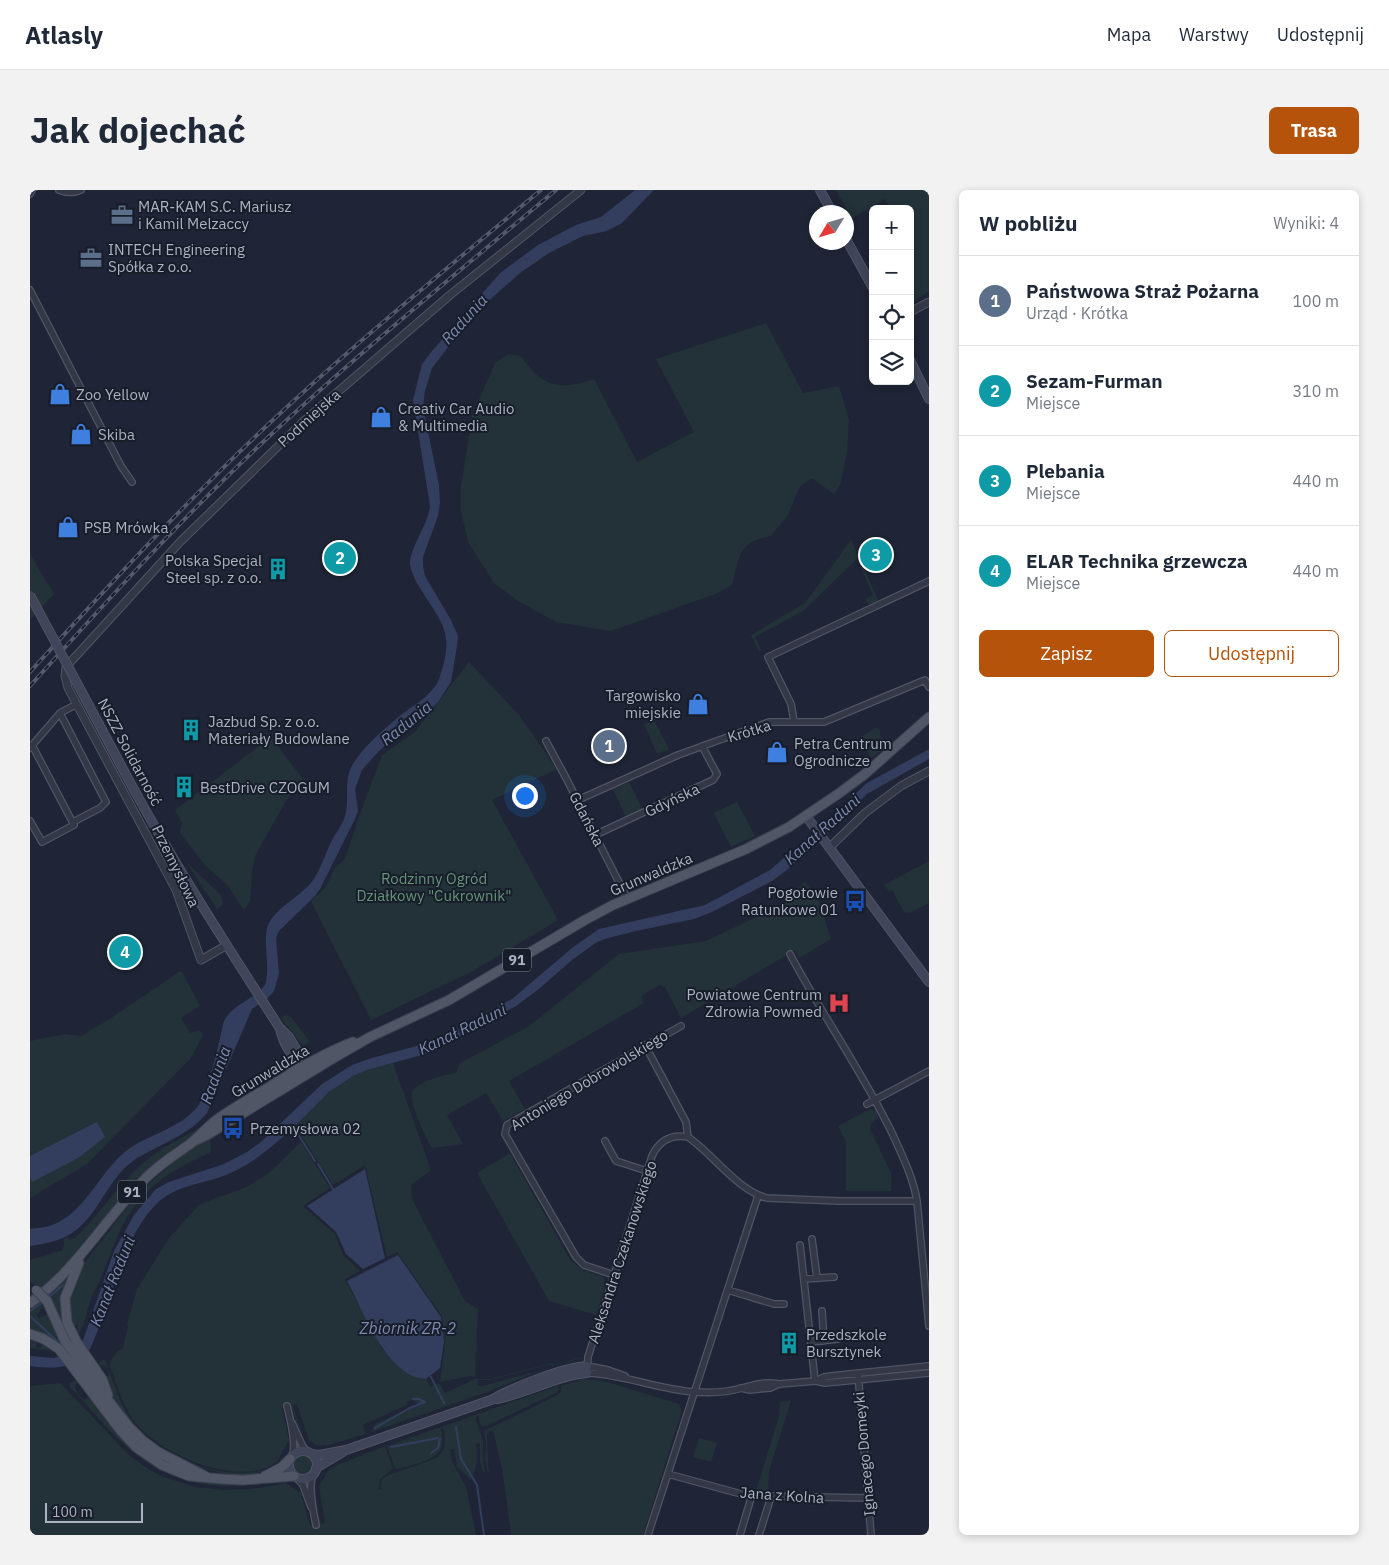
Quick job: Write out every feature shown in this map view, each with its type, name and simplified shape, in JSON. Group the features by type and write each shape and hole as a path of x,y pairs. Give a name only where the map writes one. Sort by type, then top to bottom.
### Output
{"main road":[{"path":"820,190 828,205"},
{"path":"852,250 869,281"},
{"path":"914,368 929,399"},
{"name":"NSZZ Solidarność","path":"30,595 167,849 227,945"},
{"name":"Grunwaldzka","path":"192,1142 226,1123 336,1048 370,1037 449,1000 585,920 627,898 768,839 806,816 864,774 929,717"},
{"path":"806,816 929,982"},
{"path":"227,945 280,1027 289,1037 300,1055 306,1070"},
{"path":"280,1027 283,1041 295,1059 306,1070"},
{"path":"290,1074 295,1059"},
{"name":"Grunwaldzka","path":"30,1304 53,1286 142,1182 159,1166 192,1142 216,1120 290,1074 306,1070"},
{"path":"69,1338 65,1314 65,1298 83,1253"},
{"path":"33,1288 47,1302 69,1338 113,1422 136,1447 179,1473 189,1476 240,1480 295,1476 306,1478 346,1450"},
{"path":"30,1334 44,1339 82,1365 129,1427 149,1446 168,1458 208,1477"},
{"path":"263,1477 282,1467 298,1452 321,1454 346,1450 490,1400 517,1394 587,1369"},
{"path":"310,1453 316,1460 315,1471"},
{"path":"291,1458 290,1470 295,1476"}],"street":[{"path":"30,194 32,190"},
{"path":"59,190 70,192 81,190"},
{"name":"Podmiejska","path":"65,674 66,667 70,661 180,542 282,442 412,327 504,250 581,190"},
{"path":"30,290 121,466 132,482"},
{"path":"914,310 929,302"},
{"path":"794,721 791,704 768,656 929,581"},
{"name":"Przemysłowa","path":"65,674 66,682 77,704 176,890 202,960 227,945"},
{"name":"Krótka","path":"578,800 640,771 769,722 824,722 927,679 929,688"},
{"path":"73,822 31,747 60,713 77,704"},
{"path":"30,821 42,842 74,824 73,822 100,808 106,802 60,713"},
{"name":"Gdańska","path":"546,741 627,898"},
{"name":"Gdyńska","path":"595,835 713,780 717,774 702,746"},
{"path":"829,848 865,814 912,779 929,771"},
{"path":"790,954 821,1011 876,1100 907,1166 915,1188 917,1201 929,1326"},
{"name":"Antoniego Dobrowolskiego","path":"614,1275 584,1265 576,1257 505,1134 507,1125 681,1026"},
{"path":"645,1045 686,1122 688,1137 741,1184 758,1196 804,1201 917,1201"},
{"path":"867,1104 929,1071"},
{"name":"Aleksandra Czekanowskiego","path":"587,1369 588,1357 654,1151 661,1143 674,1137 688,1137"},
{"path":"605,1141 616,1161 647,1171"},
{"path":"648,1535 758,1196"},
{"path":"812,1239 816,1278"},
{"path":"800,1245 816,1381"},
{"path":"804,1279 834,1277"},
{"path":"728,1290 774,1304 784,1304"},
{"path":"822,1311 824,1341"},
{"path":"811,1342 838,1339"},
{"path":"816,1381 824,1377 929,1366"},
{"path":"587,1369 660,1387 694,1392 741,1388 750,1390 770,1388 779,1384 816,1381 825,1383 929,1373"},
{"name":"Ignacego Domeyki","path":"858,1373 871,1535"},
{"path":"287,1406 291,1421 294,1450 291,1458"},
{"path":"291,1421 302,1445 310,1453"},
{"path":"312,1509 311,1483 315,1471"},
{"name":"Jana z Kolna","path":"668,1474 752,1495 771,1497 868,1498"},
{"path":"295,1476 302,1485 312,1509 316,1525"},
{"path":"740,1535 752,1495"},
{"path":"759,1535 771,1497"}],"green space":[{"path":"836,190 929,190 929,291 914,301 914,205 889,205 885,199 875,205 869,205 869,208 854,217 854,205 844,205"},
{"path":"766,323 803,393 839,386 849,420 847,453 840,485 834,494 813,479 808,481 800,487 784,520 771,536 752,542 742,552 732,585 718,593 611,631 556,622 518,601 494,583 468,542 461,511 461,487 472,416 495,363 508,354 521,356 536,374 552,384 571,385 594,379 637,462 694,432 656,359"},
{"path":"851,540 879,602 873,605 868,604 865,599 873,595 857,559 803,611 755,637 761,650 759,652 751,635 805,603"},
{"path":"30,554 54,594 30,620"},
{"name":"Rodzinny Ogród Działkowy \"Cukrownik\"","path":"469,662 519,715 557,769 492,800 558,920 473,971 371,1020 311,901 326,887 334,869 345,859 382,755 415,732"},
{"path":"654,720 669,749 657,754 644,724"},
{"path":"877,727 880,731 880,736 888,745 872,758 857,739"},
{"path":"271,737 303,779 286,801 255,856 250,901 244,910 228,886 204,864 180,833 182,823 175,810"},
{"path":"629,782 643,810 626,817 613,789"},
{"path":"737,802 755,836 731,847 714,813"},
{"path":"179,851 188,864 221,895 223,902 217,909"},
{"path":"929,861 929,903 910,913 904,912 892,890 889,891 884,885"},
{"path":"805,882 819,900 831,939 799,958 795,950 681,1018 665,987 660,985 641,996 644,1003 509,1081 525,1109 503,1121 486,1093 447,1115 463,1144 432,1148 413,1105 412,1094 418,1086 438,1077 456,1073 460,1063 528,1027 619,954 706,941 779,906"},
{"path":"179,972 182,972 200,1006 181,1018 190,1033 199,1030 203,1035 191,1058 87,1164 30,1198 30,1041 65,1034 81,1036"},
{"path":"285,1015 291,1017 310,1042 303,1046 281,1018"},
{"path":"393,1063 431,1170 411,1185 412,1199 465,1301 478,1309 475,1377 470,1376 440,1382 445,1343 442,1316 397,1252 387,1257 365,1165 333,1185 295,1126 328,1094 346,1080 366,1070"},
{"path":"870,1109 876,1111 878,1117 871,1124 870,1129 891,1173 891,1191 846,1191 846,1142 838,1126"},
{"path":"204,1126 156,1163 66,1268 30,1300 30,1294 40,1287 30,1282 30,1260 63,1250 63,1239 68,1237 70,1240 75,1238 142,1164 164,1148"},
{"path":"210,1137 211,1152 165,1177 146,1194 128,1216 119,1232 103,1274 92,1296 78,1336 67,1346 54,1350 30,1348 30,1338 37,1340 36,1348 43,1344 51,1349 59,1345 47,1337 30,1331 30,1308 71,1274 63,1298 63,1313 66,1329 70,1337 77,1331 78,1325 72,1327 69,1301 76,1278 83,1266 142,1191 201,1141","holes":["51,1299 67,1339 63,1342 49,1314 39,1318 37,1316 43,1305"]},
{"path":"301,1142 330,1188 303,1206 335,1234 343,1255 360,1271 345,1279 382,1349 409,1375 426,1379 430,1387 439,1383 445,1393 475,1379 490,1379 552,1363 554,1365 583,1358 552,1366 551,1364 490,1380 478,1380 477,1386 483,1386 541,1370 482,1394 371,1432 375,1424 417,1404 411,1400 407,1402 407,1405 363,1425 365,1434 326,1446 318,1446 309,1440 297,1404 293,1405 301,1437 291,1405 282,1407 289,1440 277,1462 261,1469 242,1472 202,1465 163,1446 147,1434 135,1422 127,1409 110,1366 114,1355 123,1348 127,1324 137,1289 170,1237 200,1204 242,1189 258,1180 269,1173"},
{"path":"510,1153 571,1261 583,1270 603,1277 606,1283 596,1315 549,1301 477,1173"},
{"path":"104,1359 106,1362 118,1396 124,1409 140,1430 155,1443 192,1464 213,1470 234,1473 275,1468 242,1475 227,1473 210,1470 191,1464 158,1448 133,1426 113,1396 104,1378 109,1375 108,1369 105,1365 98,1366 93,1370 100,1384 91,1372 86,1375 130,1435 149,1451 190,1473 168,1465 138,1444 119,1424 84,1377 78,1381 75,1386 77,1393 84,1400 90,1396 120,1436 142,1456 159,1467 177,1475 196,1480 236,1483 278,1479 245,1486 198,1483 175,1477 137,1455 103,1424 70,1387 70,1383"},
{"path":"583,1379 601,1380 679,1404 682,1410 643,1535 511,1535 503,1474 494,1434 492,1430 487,1434 488,1472 485,1460 486,1444 484,1431 557,1395 561,1392 561,1386"},
{"path":"60,1383 128,1454 148,1469 161,1476 195,1487 223,1490 252,1489 286,1483 301,1493 310,1526 319,1524 313,1491 321,1524 325,1523 319,1486 330,1468 385,1446 393,1469 380,1479 379,1489 381,1489 381,1481 386,1476 438,1456 444,1446 443,1428 441,1429 441,1448 432,1458 424,1461 398,1469 395,1468 387,1446 558,1386 559,1390 486,1426 481,1426 478,1416 475,1417 483,1441 484,1473 480,1462 480,1443 476,1444 476,1462 471,1480 457,1467 454,1449 451,1449 451,1459 466,1487 476,1535 30,1535 30,1386"},
{"path":"791,1401 769,1471 768,1491 756,1491 780,1413 780,1402"},
{"path":"699,1438 717,1443 711,1462 693,1457"},
{"path":"303,1456 309,1459 312,1465 309,1471 303,1474 297,1471 294,1465 297,1459"}],"water":[{"name":"Radunia","path":"635,190 654,190 622,223 607,231 583,236 549,253 520,273 485,304 432,368 425,391 423,407 439,485 440,503 438,516 423,557 423,566 425,576 451,620 458,636 451,682 438,702 429,711 379,751 362,770 355,789 358,811 354,821 320,889 279,931 276,938 279,974 274,991 268,998 252,1009 207,1113 181,1135 142,1155 123,1169 94,1211 78,1229 58,1240 30,1246 30,1229 49,1226 64,1219 84,1201 110,1167 130,1148 175,1125 198,1106 211,1073 225,1019 234,1009 265,985 267,978 266,931 268,925 277,912 302,892 313,880 343,822 347,806 348,777 353,764 372,740 426,696 439,679 446,650 444,630 435,611 415,580 410,564 413,550 426,521 430,506 413,400 422,364 500,273 538,245 576,225 601,217"},
{"name":"Kanał Raduni","path":"929,749 929,759 867,794 826,835 820,827 867,783"},
{"name":"Kanał Raduni","path":"813,833 819,841 772,881 712,912 694,919 636,931 597,942 516,1006 429,1053 367,1070 353,1076 329,1092 295,1126 297,1133 292,1129 261,1155 235,1171 169,1194 149,1213 137,1230 119,1269 90,1349 77,1361 63,1366 48,1368 30,1366 30,1356 53,1358 62,1356 68,1354 82,1343 114,1251 134,1215 156,1189 169,1182 224,1164 247,1152 261,1142 322,1084 352,1065 435,1041 512,999 572,948 599,929 705,905 770,870"},
{"path":"97,1122 105,1137 78,1158 32,1182 30,1178 30,1156"},
{"path":"365,1169 385,1258 363,1269 346,1254 336,1232 307,1206"},
{"name":"Zbiornik ZR-2","path":"398,1255 441,1317 444,1342 440,1368 426,1379 408,1374 388,1355 372,1331 347,1281"}],"waterway":[{"path":"296,1131 315,1161"},
{"path":"318,1164 333,1189"},
{"path":"48,1298 63,1285"},
{"path":"30,1311 44,1301"},
{"path":"30,1316 57,1341"},
{"path":"431,1377 444,1403"},
{"path":"413,1399 425,1402"},
{"path":"375,1428 424,1402"},
{"path":"456,1427 461,1459 477,1485 484,1535"},
{"path":"391,1447 438,1438"},
{"path":"431,1453 438,1448 440,1439"}],"railway":[{"path":"30,672 119,575 242,449 306,389 541,190"},
{"path":"30,686 172,532 262,443 370,346 556,190"}],"place":[{"name":"MAR-KAM S.C. Mariusz i Kamil Melzaccy","path":"122,215"},
{"name":"INTECH Engineering Spółka z o.o.","path":"91,258"},
{"name":"Zoo Yellow","path":"60,394"},
{"name":"Creativ Car Audio & Multimedia","path":"381,417"},
{"name":"Skiba","path":"81,434"},
{"name":"PSB Mrówka","path":"68,527"},
{"name":"Plebania","path":"876,555"},
{"name":"Sezam-Furman","path":"340,558"},
{"name":"Polska Specjal Steel sp. z o.o.","path":"278,569"},
{"name":"Targowisko miejskie","path":"698,704"},
{"name":"Jazbud Sp. z o.o. Materiały Budowlane","path":"191,730"},
{"name":"Państwowa Straż Pożarna","path":"609,746"},
{"name":"Petra Centrum Ogrodnicze","path":"777,752"},
{"name":"BestDrive CZOGUM","path":"184,787"},
{"name":"Pogotowie Ratunkowe 01","path":"855,901"},
{"name":"ELAR Technika grzewcza","path":"125,952"},
{"name":"Powiatowe Centrum Zdrowia Powmed","path":"839,1003"},
{"name":"Przemysłowa 02","path":"233,1128"},
{"name":"Przedszkole Bursztynek","path":"789,1343"}]}
